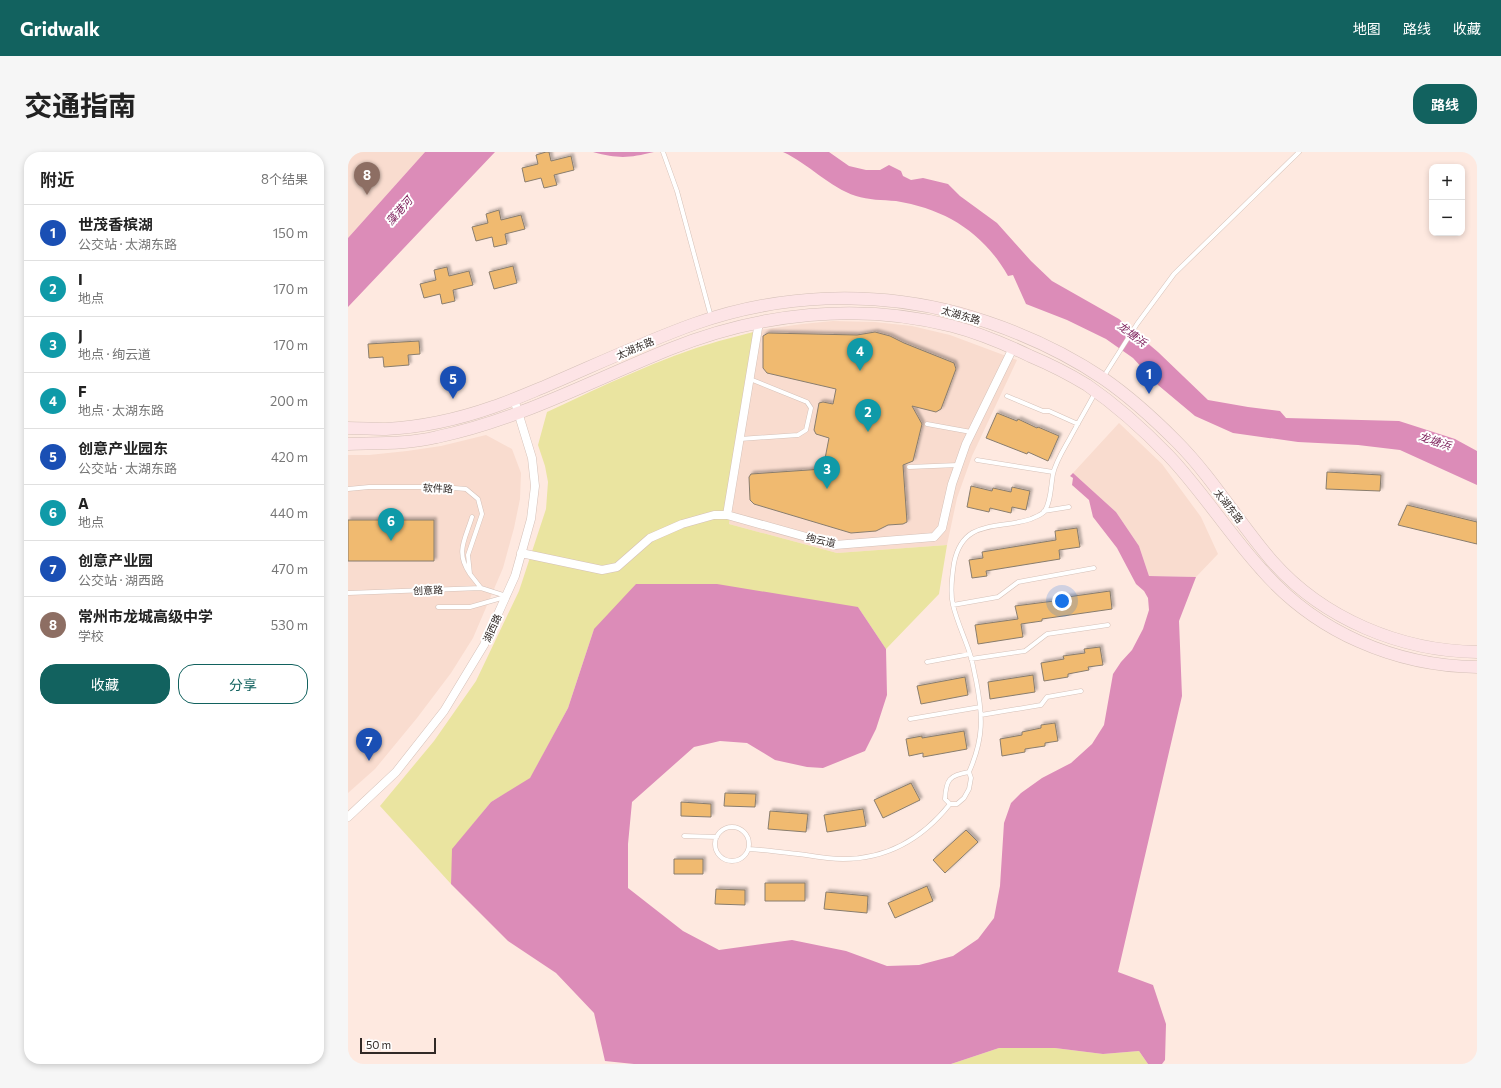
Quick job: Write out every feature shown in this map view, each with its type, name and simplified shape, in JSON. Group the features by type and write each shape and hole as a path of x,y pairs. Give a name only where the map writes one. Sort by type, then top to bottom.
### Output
{"main road":[{"name":"太湖东路","path":"348,428 386,429 435,423 493,408 667,334 712,319 758,307 837,297 881,298 923,305 959,313 1008,329 1059,353 1103,378 1150,416 1179,444 1203,472 1274,563 1304,591 1334,611 1360,626 1382,636 1432,649 1477,652"},
{"name":"太湖东路","path":"348,444 389,443 435,438 497,422 671,349 715,334 760,322 797,316 837,313 882,314 919,319 954,327 1013,348 1050,365 1085,384 1096,392 1141,429 1169,456 1264,573 1301,607 1327,624 1354,639 1401,657 1460,667 1477,667"},
{"path":"1096,392 1103,378"}],"street":[{"path":"727,515 760,322"},
{"name":"绚云道","path":"521,553 602,570 617,566 650,538 682,524 714,515 727,515 835,545 934,537 942,528 958,465 972,432 1013,348"},
{"name":"湖西路","path":"348,817 396,772 444,711 484,646 515,576 530,519 535,486 532,458 514,399"}],"lane":[{"path":"1103,378 1137,324 1174,274 1299,152"},
{"path":"663,154 677,192 712,319"},
{"path":"740,439 798,435 806,430 811,408 807,402 750,379"},
{"path":"1044,511 1050,496 1053,472 1062,451 1096,392"},
{"path":"1007,396 1043,411 1049,411 1078,424"},
{"path":"927,424 972,432"},
{"path":"977,460 1053,472"},
{"path":"909,467 958,465"},
{"name":"软件路","path":"348,489 368,487 442,487 466,489 478,499 482,514 468,555 470,574"},
{"path":"969,772 958,773 952,776 947,782 945,799 950,804 957,804 964,798 968,789 971,778 969,772 976,755 980,736 981,715 970,654 953,605 952,590 954,563 960,548 972,532 980,529 1024,521 1035,517 1044,511 1070,507"},
{"path":"472,517 461,552 463,565 481,588"},
{"path":"953,605 998,597 1018,582 1094,568"},
{"name":"创意路","path":"348,593 481,588 506,596"},
{"path":"438,607 470,607 506,596"},
{"path":"971,659 1025,651 1047,634 1108,625"},
{"path":"927,662 970,654"},
{"path":"981,715 1041,705 1048,697 1081,691"},
{"path":"910,719 980,707"},
{"path":"749,849 842,859 862,858 891,850 911,840 939,818 950,804"},
{"path":"732,827 738,828 747,836 749,849 740,859 733,861 726,860 720,856 716,850 717,837 726,829 732,827"},
{"path":"684,836 717,837"}],"shaded area":[{"path":"348,152 425,152 348,238"},
{"path":"833,321 875,322 912,326 950,335 1017,360 972,456 957,498 947,545 837,553 729,524 761,330"},
{"path":"761,330 729,524 837,553 947,545 939,594 886,649 858,607 594,629 568,708 530,779 491,802 453,849 451,884 380,806 434,741 476,681 519,591 546,509 548,482 545,466 538,445 547,412 632,373 675,356 719,341"},
{"path":"1119,423 1162,464 1201,517 1218,554 1196,577 1149,576 1139,546 1116,512 1073,473"},
{"path":"486,435 512,449 521,473 520,499 503,568 473,638 451,673 417,718 375,769 348,793 348,455 369,455 407,451 441,446"},
{"path":"999,1048 1055,1048 1103,1054 1139,1051 1148,1064 951,1064"}],"water":[{"name":"藻港河","path":"425,152 495,152 348,307 348,238"},
{"path":"593,152 654,152 638,156 617,157"},
{"name":"龙塘浜","path":"783,152 829,152 849,166 866,170 880,170 889,165 901,171 903,176 911,180 923,178 948,184 960,196 997,223 1031,261 1052,281 1119,319 1158,352 1208,400 1280,411 1286,418 1399,421 1455,439 1477,451 1477,485 1400,450 1358,445 1298,442 1233,433 1195,416 1158,385 1133,358 1106,339 1067,320 1026,304 1013,275 1008,276 998,260 987,247 961,225 931,210 914,205 896,201 865,198 846,192"},
{"path":"1073,473 1116,512 1139,546 1149,576 1196,577 1179,621 1182,696 1118,972 1153,985 1166,1024 1165,1060 1162,1064 1148,1064 1139,1051 1103,1054 1055,1048 999,1048 951,1064 634,1064 605,1061 594,1013 556,973 508,941 451,884 452,849 491,802 530,778 568,708 594,629 636,584 717,584 858,607 886,649 887,695 876,729 865,751 823,768 807,767 775,760 747,743 720,741 694,747 632,802 628,844 628,888 683,931 719,950 792,940 846,951 887,966 919,965 953,956 978,939 994,918 1000,886 1004,823 1011,803 1021,793 1042,778 1071,763 1092,744 1104,725 1113,674 1132,650 1143,629 1149,610 1148,598 1144,591 1136,584 1117,548 1093,517 1089,500 1072,485 1073,478 1070,476"}],"building":[{"path":"549,152 551,161 571,156 574,170 554,175 557,185 544,188 541,178 525,182 522,168 538,164 536,155"},
{"path":"499,210 501,220 521,215 525,229 505,234 507,244 494,247 492,237 476,241 472,227 488,223 486,214"},
{"path":"513,266 517,283 494,289 489,272"},
{"path":"447,267 449,276 469,271 473,285 453,290 455,301 442,304 440,294 424,298 420,284 436,280 434,270"},
{"path":"875,332 890,336 954,363 956,369 941,409 936,412 912,406 922,424 913,461 903,465 907,522 903,524 888,525 876,531 851,533 754,504 750,500 749,477 751,474 823,469 829,438 816,434 814,430 819,403 823,402 833,404 836,389 767,373 763,368 763,336 768,333 857,335"},
{"path":"419,341 420,354 408,355 409,365 384,367 383,357 369,358 368,344"},
{"path":"997,413 1017,421 1018,419 1059,436 1048,461 1028,452 1027,454 986,438"},
{"path":"1327,472 1381,475 1380,491 1326,489"},
{"path":"971,486 992,491 993,488 1011,492 1012,487 1030,491 1026,510 1012,507 1011,513 990,508 989,512 967,507"},
{"path":"1407,505 1477,522 1477,544 1398,525"},
{"path":"348,520 434,520 434,561 348,561"},
{"path":"1077,528 1080,547 1059,550 1060,559 986,571 987,576 972,578 969,560 983,558 982,552 1056,540 1055,531"},
{"path":"1110,591 1112,609 1042,619 1042,621 1021,624 1023,637 978,644 975,625 1018,619 1015,606"},
{"path":"1100,647 1103,665 1088,667 1089,670 1068,674 1068,677 1044,681 1041,663 1064,659 1063,656 1085,653 1084,649"},
{"path":"1033,675 1035,692 990,699 988,682"},
{"path":"965,677 968,695 921,704 917,686"},
{"path":"1055,723 1058,741 1045,743 1045,746 1025,749 1025,752 1002,756 1000,739 1022,735 1022,732 1041,728 1041,725"},
{"path":"964,731 967,749 923,757 923,753 909,756 906,739"},
{"path":"911,783 920,800 883,818 874,800"},
{"path":"725,793 756,794 755,807 724,806"},
{"path":"681,802 711,804 711,817 681,816"},
{"path":"863,809 866,826 827,832 824,815"},
{"path":"770,811 808,814 806,832 768,829"},
{"path":"966,830 978,842 945,873 933,860"},
{"path":"674,859 703,859 703,874 674,874"},
{"path":"765,883 805,883 805,901 765,901"},
{"path":"927,886 933,901 895,918 888,903"},
{"path":"716,889 745,890 745,905 715,904"},
{"path":"826,892 868,896 867,913 824,909"}],"place":[{"name":"常州市龙城高级中学","path":"367,195"},
{"name":"F","path":"860,371"},
{"name":"世茂香槟湖","path":"1149,394"},
{"name":"创意产业园东","path":"453,399"},
{"name":"I","path":"868,432"},
{"name":"J","path":"827,489"},
{"name":"A","path":"391,541"},
{"name":"创意产业园","path":"369,761"}]}
